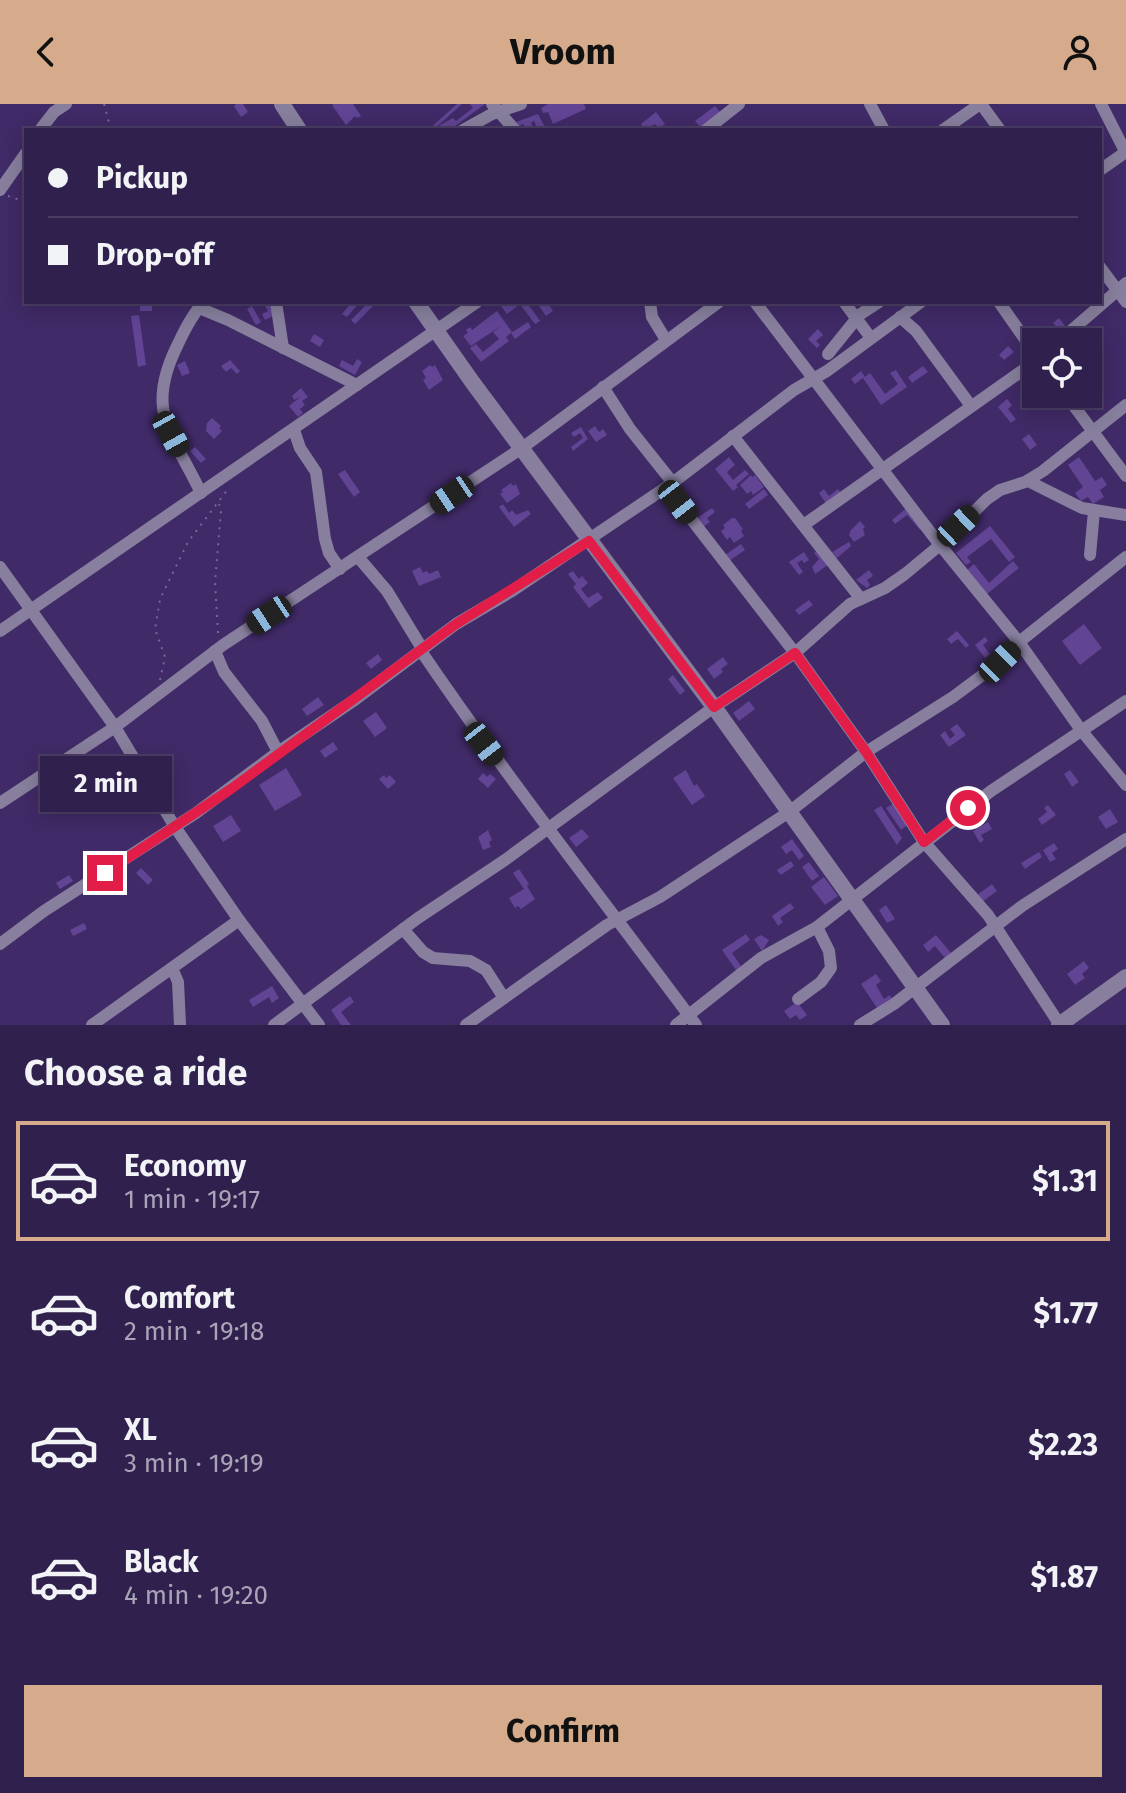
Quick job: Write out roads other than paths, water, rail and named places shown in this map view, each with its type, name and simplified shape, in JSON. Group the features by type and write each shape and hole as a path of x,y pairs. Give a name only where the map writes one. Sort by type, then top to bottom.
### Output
{"street":[{"path":"42,128 54,112 66,104"},
{"path":"282,104 298,128"},
{"path":"466,128 495,108 521,104"},
{"path":"709,128 739,104"},
{"path":"870,104 883,128"},
{"path":"946,128 980,104 998,128"},
{"path":"1101,104 1126,153 1102,169"},
{"path":"495,108 513,128"},
{"path":"0,192 24,156"},
{"path":"1102,269 1122,287 1126,302"},
{"path":"1074,328 1122,287"},
{"path":"276,304 283,348"},
{"path":"417,304 714,707 942,1025"},
{"path":"0,631 474,304"},
{"path":"650,304 652,317 666,340"},
{"path":"0,803 115,727 217,650 522,448 716,304"},
{"path":"757,304 1126,785"},
{"path":"846,304 871,338"},
{"path":"828,354 856,317 876,304"},
{"path":"0,944 44,911 231,789 456,624 589,541 672,484 794,390 918,304"},
{"path":"1000,304 1022,337"},
{"path":"201,493 171,434 160,404 165,372 182,335 202,305 357,385"},
{"path":"900,317 916,331 971,406"},
{"path":"805,524 1022,368"},
{"path":"603,387 672,484 675,498 795,653 866,752 924,842 981,907 1059,1025 1126,977"},
{"path":"274,1025 403,929 549,828 714,707 795,653 839,612 905,574 994,494 1028,481 1094,433 1126,405"},
{"path":"1075,408 1126,476"},
{"path":"294,430 300,448 316,472 325,539 329,553 340,569"},
{"path":"733,436 861,599"},
{"path":"1028,481 1066,501 1094,511 1126,515"},
{"path":"1090,555 1094,511"},
{"path":"358,557 387,591 484,744 692,1020"},
{"path":"466,1025 617,919 660,897 789,812 866,752 953,697 1126,557"},
{"path":"0,567 115,727 175,827 239,920 319,1025"},
{"path":"217,650 224,672 262,721 278,752"},
{"path":"676,1025 692,1020 761,958 817,927 991,791 1126,701"},
{"path":"860,1025 916,988 993,927 1126,839"},
{"path":"92,1025 239,920"},
{"path":"798,999 821,982 831,968 829,951 817,927"},
{"path":"403,929 423,952 433,958 470,961 486,970 504,998"},
{"path":"172,968 178,982 180,1025"}]}
